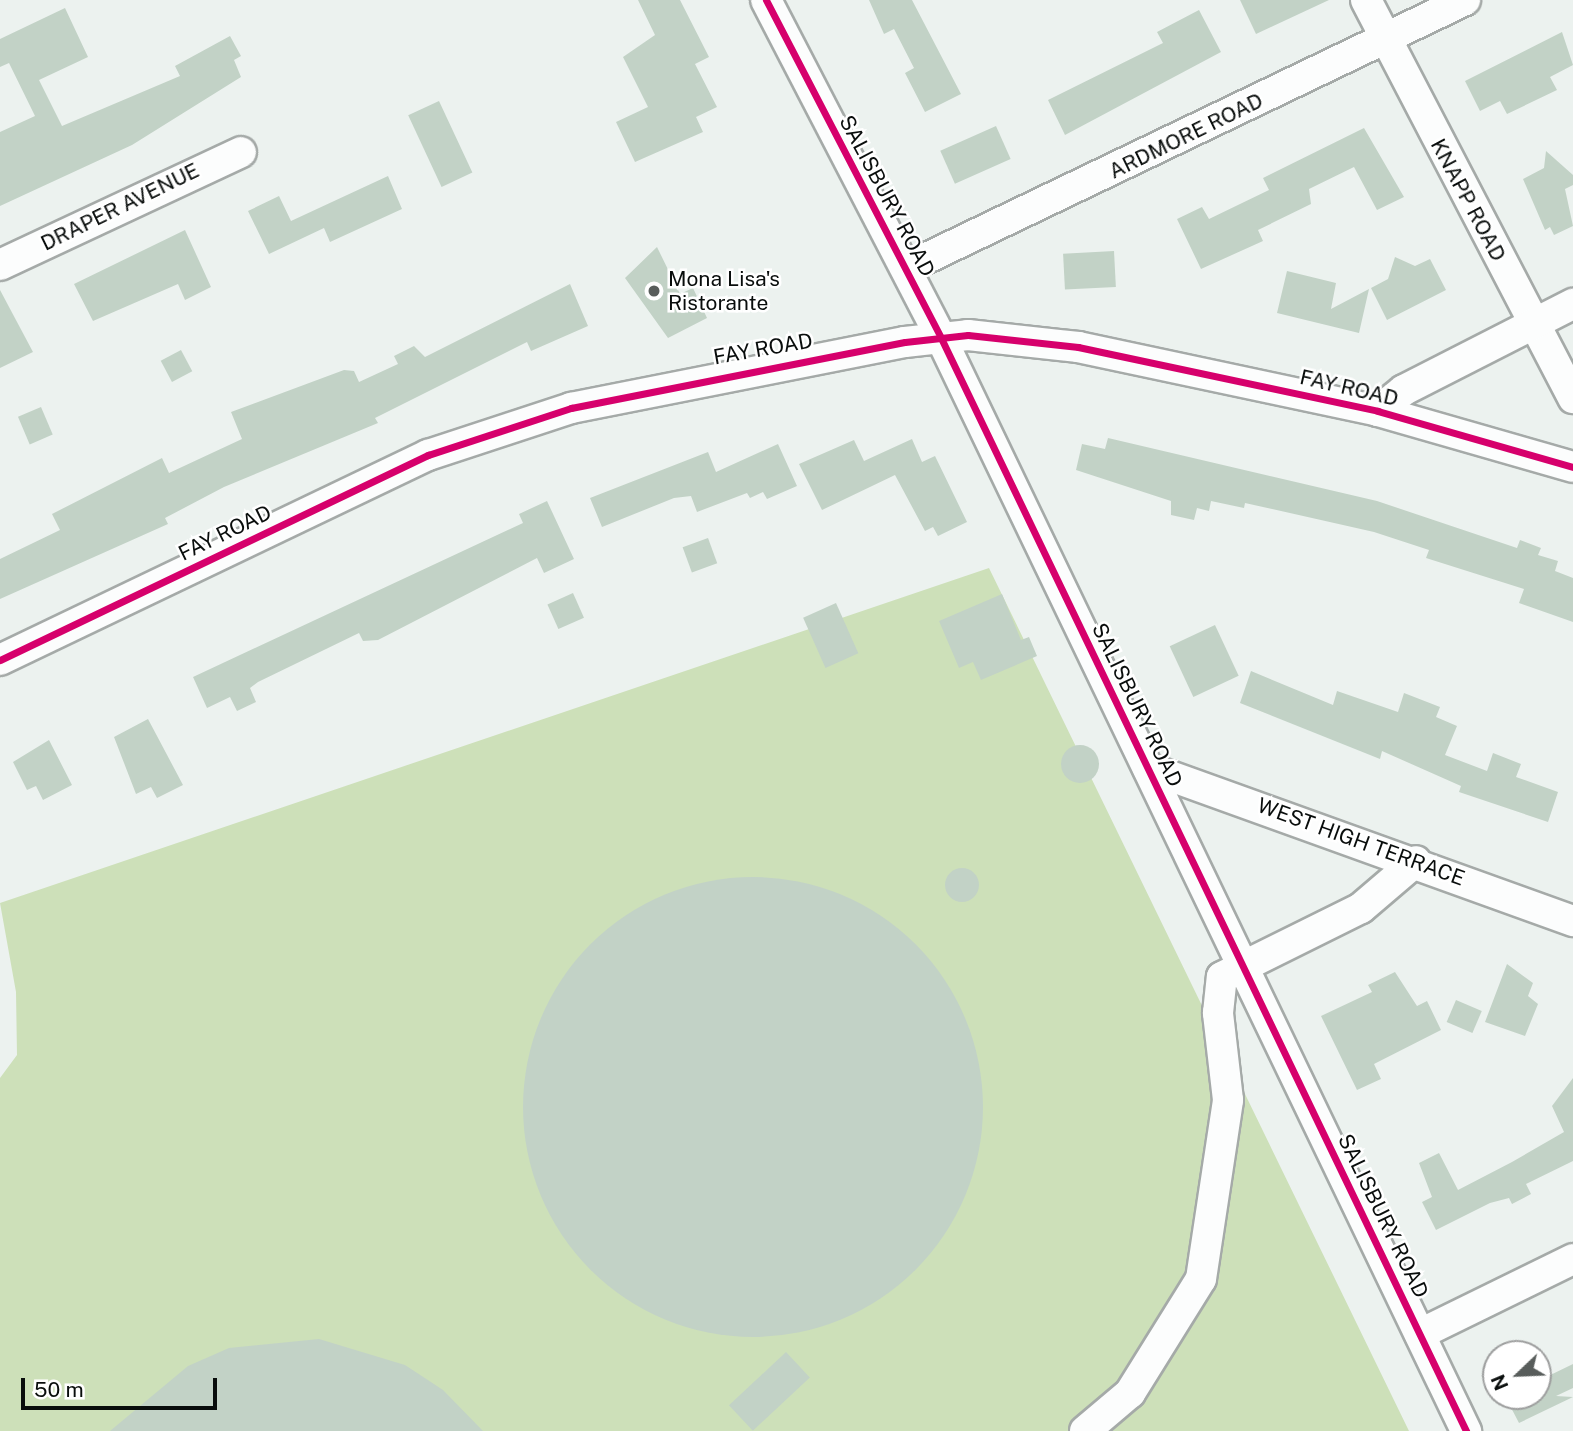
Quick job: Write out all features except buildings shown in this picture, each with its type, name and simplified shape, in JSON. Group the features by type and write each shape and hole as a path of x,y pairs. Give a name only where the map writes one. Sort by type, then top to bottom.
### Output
{"street":[{"name":"SALISBURY ROAD","path":"766,0 941,338 1466,1431"},
{"name":"KNAPP ROAD","path":"1367,0 1573,398"},
{"name":"ARDMORE ROAD","path":"905,268 1465,0"},
{"name":"DRAPER AVENUE","path":"0,265 241,152"},
{"path":"1378,411 1404,390 1573,304"},
{"name":"FAY ROAD","path":"0,660 428,455 571,408 696,379 941,338 1078,347 1378,411 1573,467"},
{"name":"WEST HIGH TERRACE","path":"1148,768 1416,861 1573,921"},
{"path":"1085,1431 1129,1393 1201,1279 1228,1100 1218,1013 1222,977 1361,908 1416,861"},
{"path":"1420,1334 1573,1259"}],"green space":[{"path":"989,568 1409,1431 0,1431 0,1078 17,1055 16,992 0,903"}],"cycle path":[{"path":"766,0 941,338 1466,1431"},
{"path":"0,660 428,455 571,408 905,342 968,335 1078,347 1378,411 1573,467"}],"place":[{"name":"Mona Lisa's Ristorante","path":"654,291"}]}
